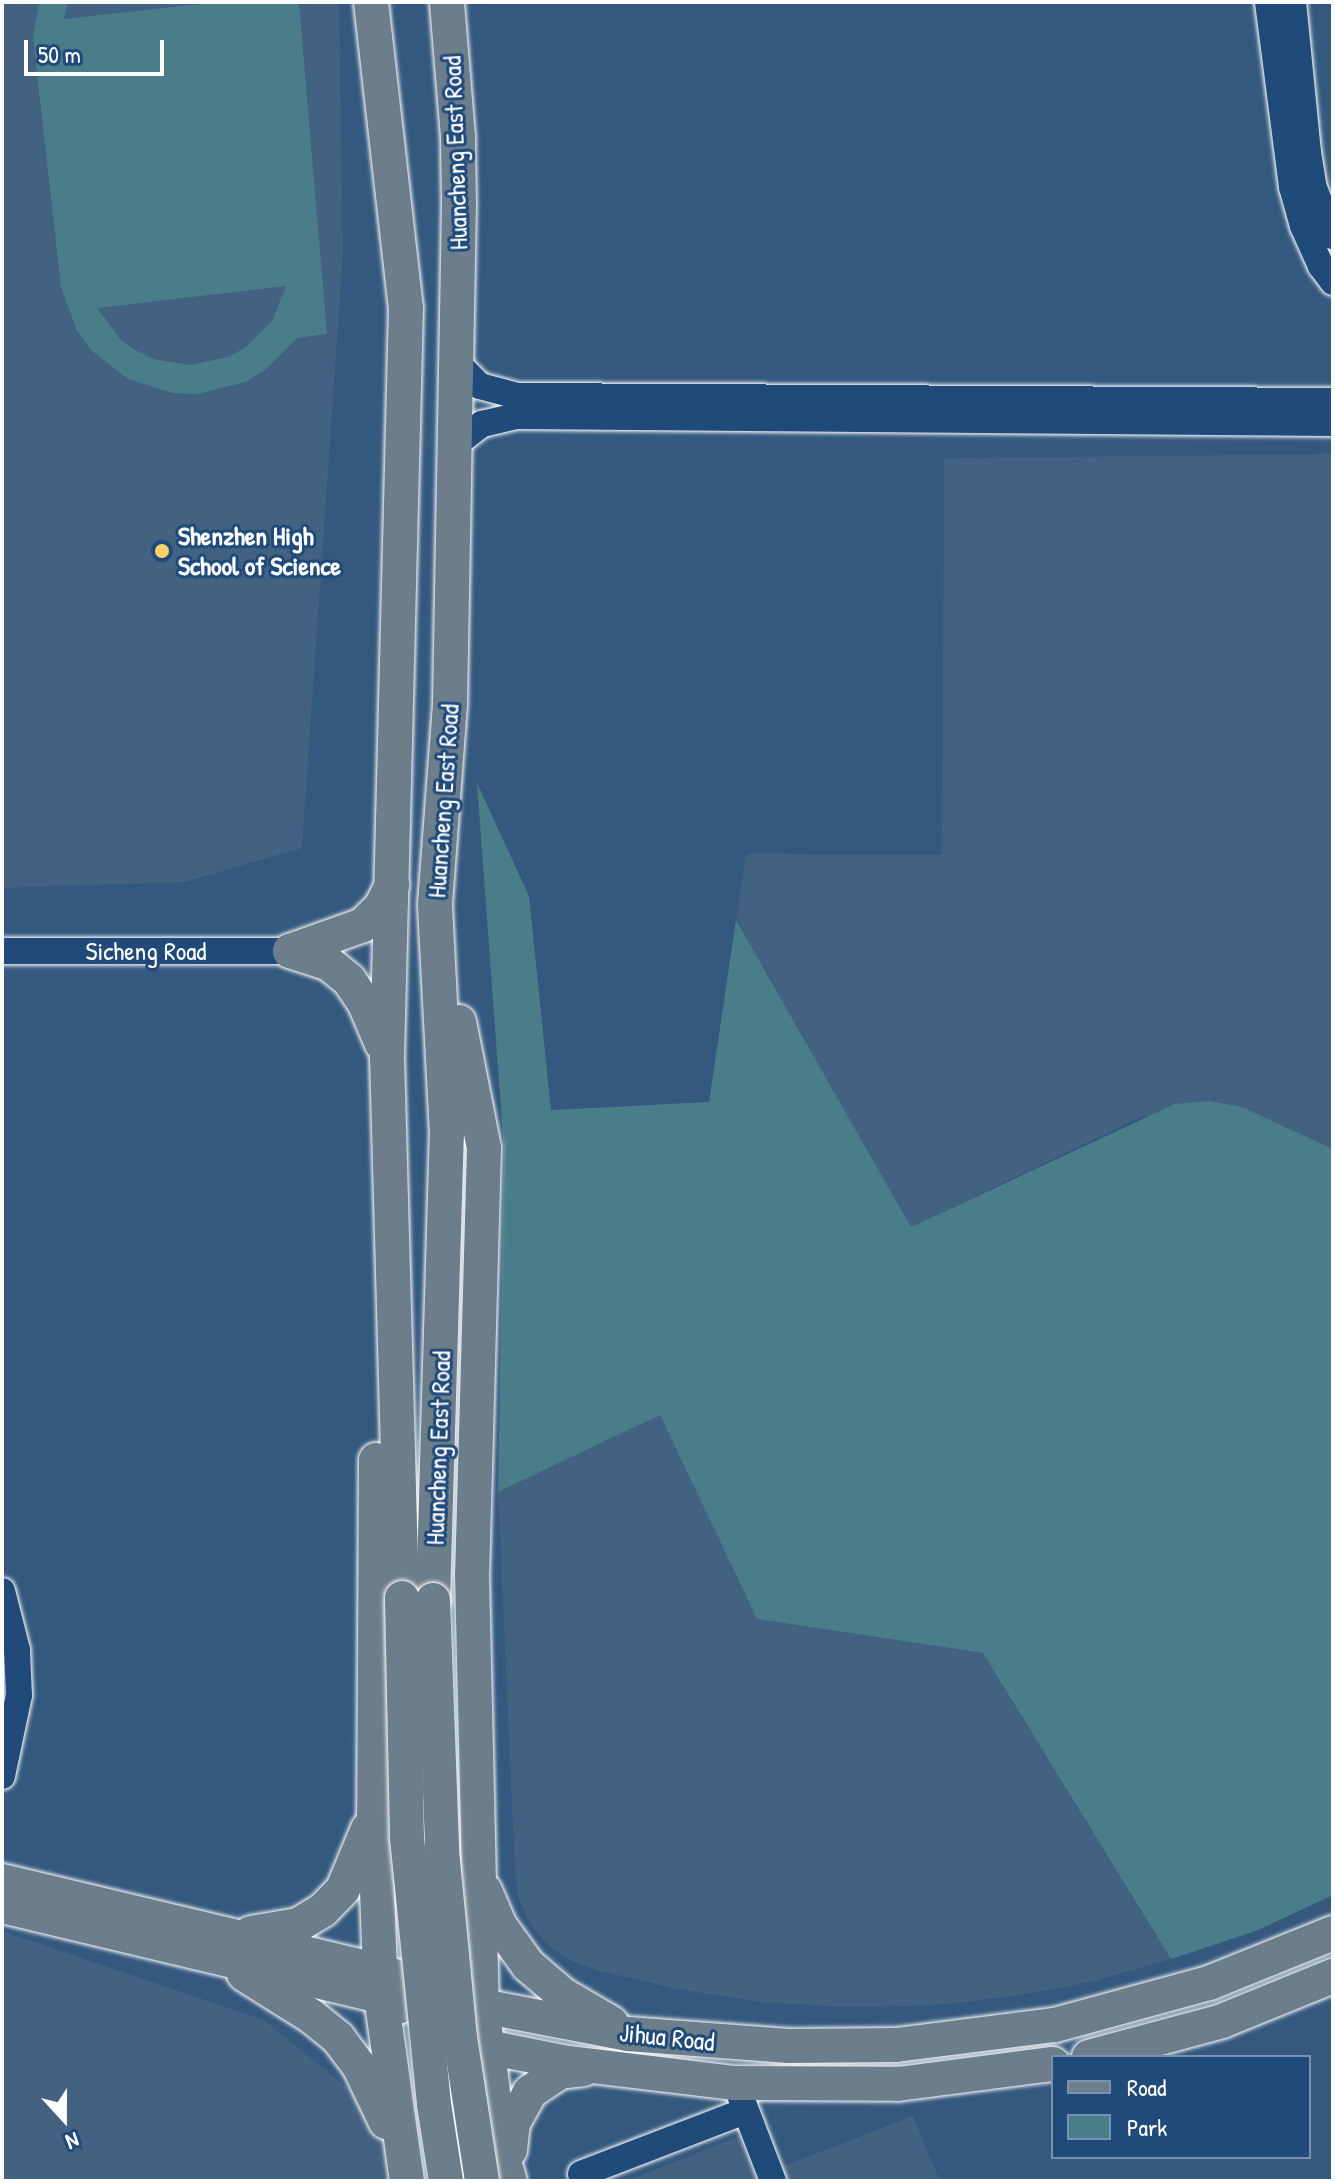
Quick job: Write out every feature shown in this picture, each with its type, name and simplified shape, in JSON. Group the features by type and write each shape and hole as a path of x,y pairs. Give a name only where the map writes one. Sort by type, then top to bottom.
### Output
{"main road":[{"path":"363,2 379,82"},
{"name":"Huancheng East Road","path":"371,2 406,307 387,1056 417,1599"},
{"name":"Huancheng East Road","path":"417,1599 447,1135 435,904 450,704 456,444 458,137 450,11"},
{"path":"290,951 363,925 381,907 392,885"},
{"path":"435,904 484,1148 472,1574 482,2006 500,2147 500,2180"},
{"path":"290,951 328,963 349,980 365,1004 387,1056 380,1132 374,1813 381,1984 403,2166"},
{"path":"417,1599 460,2037 500,2180"},
{"path":"417,1599 407,1838 434,2104 446,2181"},
{"path":"227,1947 298,1925 323,1910 350,1876 374,1813"},
{"path":"477,1860 490,1905 528,1965 563,1995 628,2034"},
{"name":"Jihua Road","path":"2,1881 227,1947 381,1984 628,2034 735,2044 842,2047 1002,2034 1158,2000 1259,1965 1333,1933"},
{"name":"Jihua Road","path":"2,1906 227,1947"},
{"path":"227,1947 338,2038 364,2074 403,2166"},
{"path":"1096,2055 1222,2021 1333,1976"},
{"name":"Jihua Road","path":"381,1984 487,2047 740,2097 898,2084 1051,2064"},
{"path":"500,2180 522,2101 549,2077 595,2068"}],"street":[{"path":"1268,2 1292,187 1303,226 1321,266 1333,282"},
{"path":"1293,2 1314,188 1333,236"},
{"path":"457,363 480,386 518,396 1333,401"},
{"path":"456,444 482,424 518,416 1333,423"},
{"name":"Sicheng Road","path":"2,951 290,951"},
{"path":"2,1591 17,1650 19,1695 2,1776"},
{"path":"581,2174 740,2097 773,2181"}],"shaded area":[{"name":"Shenzhen High School of Science","path":"2,2 339,2 343,254 302,848 185,882 2,888"},
{"path":"1333,454 1333,1149 1242,1107 1143,1116 911,1227 736,920 746,854 942,855 944,458"},
{"path":"660,1415 757,1619 983,1653 1171,1959 1091,1982 1009,1997 926,2006 843,2007 759,2002 677,1989 596,1970 570,1960 548,1945 530,1924 519,1899 515,1872 498,1492"},
{"path":"2,1931 264,2020 385,2118 400,2181 2,2181"},
{"path":"913,2116 940,2181 627,2181 739,2136 755,2177"}],"green space":[{"path":"39,2 68,2 64,19 219,2 299,2 327,334 297,338 266,369 245,382 197,394 173,393 128,379 91,350 77,331 61,287 33,37","holes":["286,286 272,321 245,348 228,357 190,365 153,359 135,350 120,339 97,308"]},
{"path":"477,783 529,896 551,1110 709,1102 736,920 911,1227 1175,1104 1209,1101 1242,1107 1333,1149 1333,1895 1256,1931 1171,1959 983,1653 757,1619 660,1415 498,1492 504,1150"}],"place":[{"name":"Shenzhen High School of Science","path":"162,551"}]}
